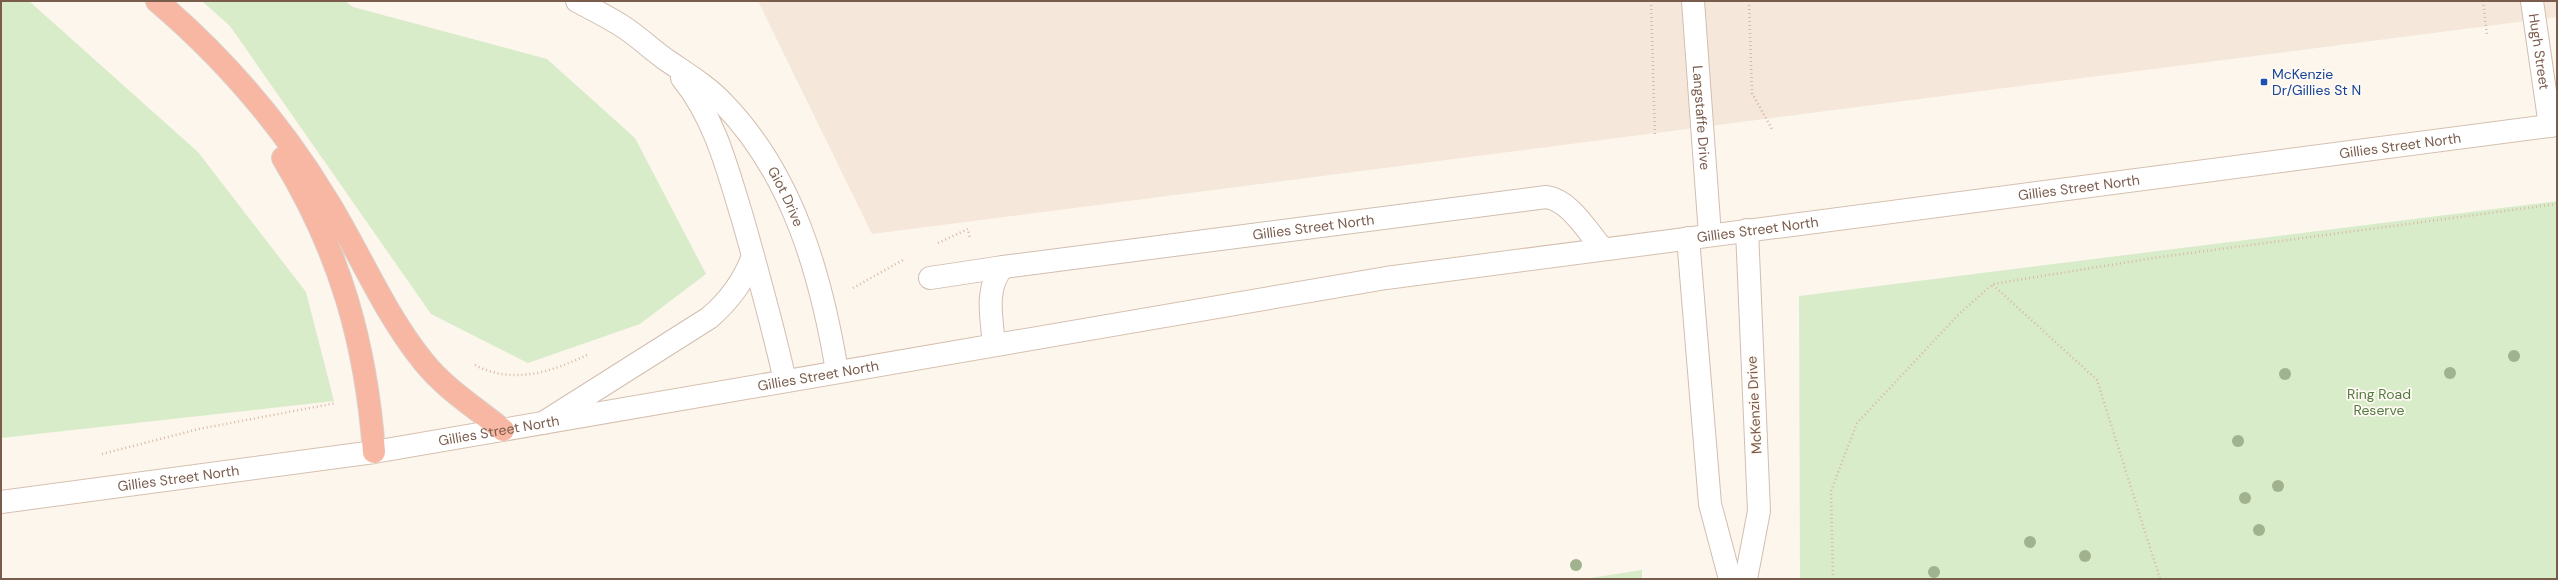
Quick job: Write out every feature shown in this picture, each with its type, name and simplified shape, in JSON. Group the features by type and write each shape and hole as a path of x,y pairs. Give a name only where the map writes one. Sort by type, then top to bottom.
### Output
{"highway":[{"path":"157,1 184,24 223,62 255,98 291,145 327,199 402,332 423,361 437,378 503,430"},
{"path":"184,24 271,138 294,176 336,262 349,299 360,344 371,411 374,452"}],"street":[{"name":"Giot Drive","path":"577,1 622,26 706,88 722,102 742,125 780,184 798,220 821,287 837,372"},
{"name":"Langstaffe Drive","path":"1693,1 1710,235"},
{"name":"Hugh Street","path":"2532,1 2553,125"},
{"name":"Giot Drive","path":"667,60 695,94 726,164 771,317 784,381"},
{"name":"Gillies Street North","path":"1,502 374,452 1386,278 1602,248 2553,125"},
{"name":"Gillies Street North","path":"930,278 1003,267 1546,197 1558,200 1572,212 1602,248"},
{"name":"McKenzie Drive","path":"1746,230 1759,511 1746,579"},
{"path":"1688,238 1710,504 1730,579"},
{"path":"542,424 709,318 724,305 737,288 754,256"},
{"path":"994,345 992,290 996,276 1003,267"}],"path":[{"path":"1651,1 1655,137"},
{"path":"1749,1 1752,93 1773,131"},
{"path":"2483,1 2487,35"},
{"path":"1833,579 1831,491 1857,423 1960,313 1993,284 2153,258 2557,204"},
{"path":"1993,284 2097,380 2160,579"}],"shaded area":[{"path":"758,1 2557,1 2557,17 872,234"}],"green space":[{"path":"1,1 29,1 198,152 306,292 334,401 1,438"},
{"path":"202,1 345,1 353,7 547,59 635,138 706,274 640,324 528,363 431,314 230,26"},
{"name":"Ring Road Reserve","path":"2557,201 2557,579 1800,579 1799,296"},
{"path":"1642,570 1642,579 1584,579"}],"place":[{"name":"McKenzie Dr/Gillies St N","path":"2264,82"}]}
